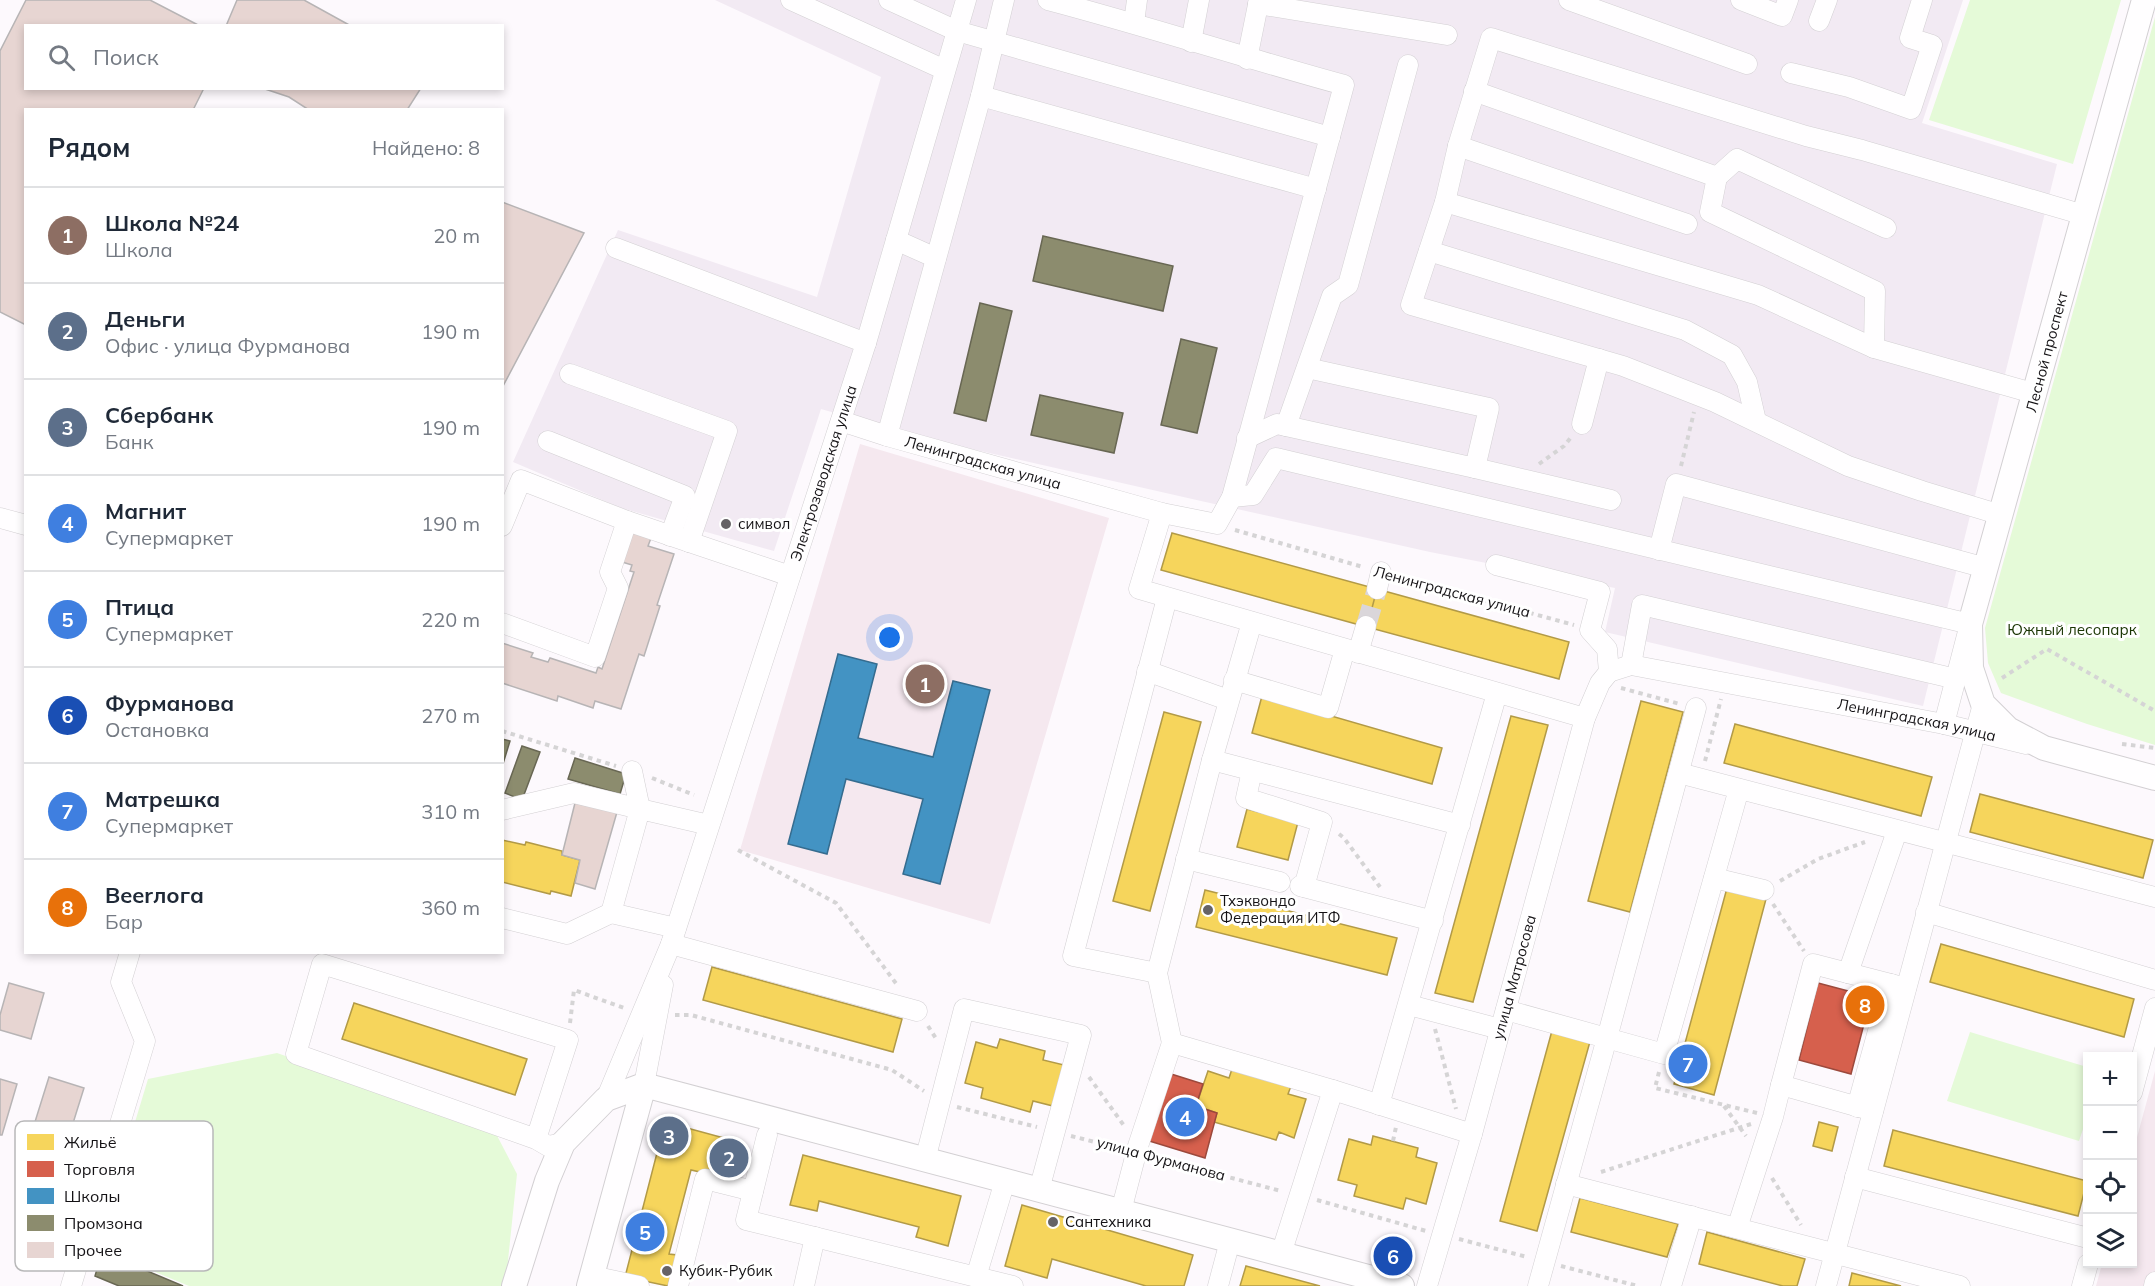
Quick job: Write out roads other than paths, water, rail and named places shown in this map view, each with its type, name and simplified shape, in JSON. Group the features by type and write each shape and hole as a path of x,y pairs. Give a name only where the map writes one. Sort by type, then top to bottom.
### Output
{"main road":[{"name":"Лесной проспект","path":"1983,704 1971,668 1970,624 2144,0"},
{"name":"Ленинградская улица","path":"1983,704 2008,729 2044,748 2155,778"},
{"name":"Электрозаводская улица","path":"514,1286 547,1181 562,1143 606,1099 644,1085"},
{"name":"Электрозаводская улица","path":"590,1281 644,1085"},
{"path":"644,1085 1402,1286"}],"street":[{"path":"790,0 945,70"},
{"path":"890,0 957,31 1330,136"},
{"name":"Электрозаводская улица","path":"606,1099 650,1015 709,825 866,343 966,0"},
{"path":"887,436 981,96 1004,0"},
{"path":"1048,0 1344,85 1232,497 1253,495 1276,458 1970,624 1944,724"},
{"path":"1134,23 1137,0"},
{"path":"1191,42 1199,0"},
{"path":"1741,0 1782,16 1788,0"},
{"path":"1819,21 1827,0"},
{"path":"1791,73 1849,87 1911,108 1932,45 1910,38 1922,0"},
{"path":"1247,59 1258,2 1447,35"},
{"path":"1581,2 1747,64"},
{"path":"2001,515 1848,466 1698,395 1623,366 1411,305 1445,202 1458,146 1491,38 1806,136 2084,214"},
{"path":"1286,426 1332,297 1348,285 1408,65"},
{"path":"1474,91 1717,177"},
{"path":"981,96 1316,189"},
{"path":"1458,146 1687,224"},
{"path":"1874,348 1875,291 1710,212 1717,177 1737,159 1886,228"},
{"path":"1445,202 1758,295 1874,348 2036,394"},
{"path":"896,240 936,258"},
{"path":"616,248 866,343"},
{"path":"1429,251 1685,330 1732,355 1747,382 1756,421"},
{"path":"1582,424 1599,359"},
{"path":"1307,368 1489,408 1475,468"},
{"path":"570,374 727,431 689,542"},
{"name":"Ленинградская улица","path":"841,421 1162,513 1217,524 1232,497"},
{"path":"1247,438 1277,424 1611,500"},
{"path":"549,441 685,496 670,536"},
{"path":"504,521 521,480 627,521 790,576"},
{"path":"1659,550 1676,484 1986,568"},
{"path":"1162,513 1139,589 1585,718"},
{"path":"0,518 24,524"},
{"path":"504,624 595,657 618,588 610,572 627,521"},
{"path":"1496,565 1600,592 1590,630 1607,650 1605,677"},
{"path":"1157,974 1073,956 1167,598"},
{"path":"1631,665 1642,605 1956,679"},
{"path":"1121,1211 1137,1150 1172,1043 1157,974 1228,700 1252,622"},
{"path":"1234,680 1328,708 1352,651 1366,626"},
{"name":"Ленинградская улица","path":"1605,677 1631,665 1944,724 2044,748"},
{"path":"1147,671 1228,700"},
{"name":"улица Матросова","path":"1427,1286 1472,1134 1585,718 1605,677"},
{"path":"1379,1105 1497,693"},
{"path":"1826,1286 1855,1176 1865,1109 1898,986 1926,912 1983,704"},
{"path":"1538,1286 1608,1038 1696,708"},
{"path":"1212,760 1460,825"},
{"path":"611,913 640,809 632,771"},
{"path":"1252,771 1246,798 1322,822 1302,887 1433,921"},
{"path":"1679,773 2155,897"},
{"path":"1506,1010 1664,1054 1739,789"},
{"path":"504,810 574,793 709,825"},
{"path":"1848,973 1897,831"},
{"path":"1186,859 1280,882"},
{"path":"1714,878 1764,890"},
{"path":"1926,912 2155,980"},
{"path":"504,918 567,934 611,913 674,936 917,1011"},
{"path":"121,1121 145,1041 121,982 129,954"},
{"path":"536,1139 568,1040 322,964 296,1054 536,1139 548,1146 562,1143"},
{"path":"1737,1228 1773,1117 1813,964 1898,986"},
{"path":"1409,1005 1500,1029"},
{"path":"2137,1078 2155,1008"},
{"path":"925,1160 964,1009 1081,1035 1039,1190"},
{"name":"Электрозаводская улица","path":"644,1085 650,1015"},
{"path":"1172,1043 1472,1134"},
{"path":"1781,1085 1865,1109"},
{"path":"1281,1254 1333,1090"},
{"path":"767,1135 746,1220 1013,1286"},
{"path":"1855,1176 2083,1238"},
{"path":"678,1286 705,1179 753,1191"},
{"path":"976,1277 1005,1181"},
{"path":"1566,1184 1960,1286"},
{"path":"1671,1286 1692,1216"},
{"path":"804,1286 815,1237"},
{"path":"1218,1286 1230,1240"},
{"path":"2082,1286 2087,1268"},
{"path":"72,1286 76,1271"},
{"path":"590,1281 639,1286"}],"tunnel":[{"path":"1366,626 1377,589"}],"place":[{"name":"символ","path":"726,524"},
{"name":"Школа №24","path":"925,684"},
{"name":"Тхэквондо Федерация ИТФ","path":"1208,910"},
{"name":"Beerлога","path":"1865,1005"},
{"name":"Матрешка","path":"1688,1064"},
{"name":"Магнит","path":"1185,1117"},
{"name":"Сбербанк","path":"669,1136"},
{"name":"Деньги","path":"729,1158"},
{"name":"Сантехника","path":"1053,1222"},
{"name":"Птица","path":"645,1232"},
{"name":"Фурманова","path":"1393,1256"},
{"name":"Кубик-Рубик","path":"667,1271"}],"park label":[{"name":"Южный лесопарк","path":"2072,630"}]}
